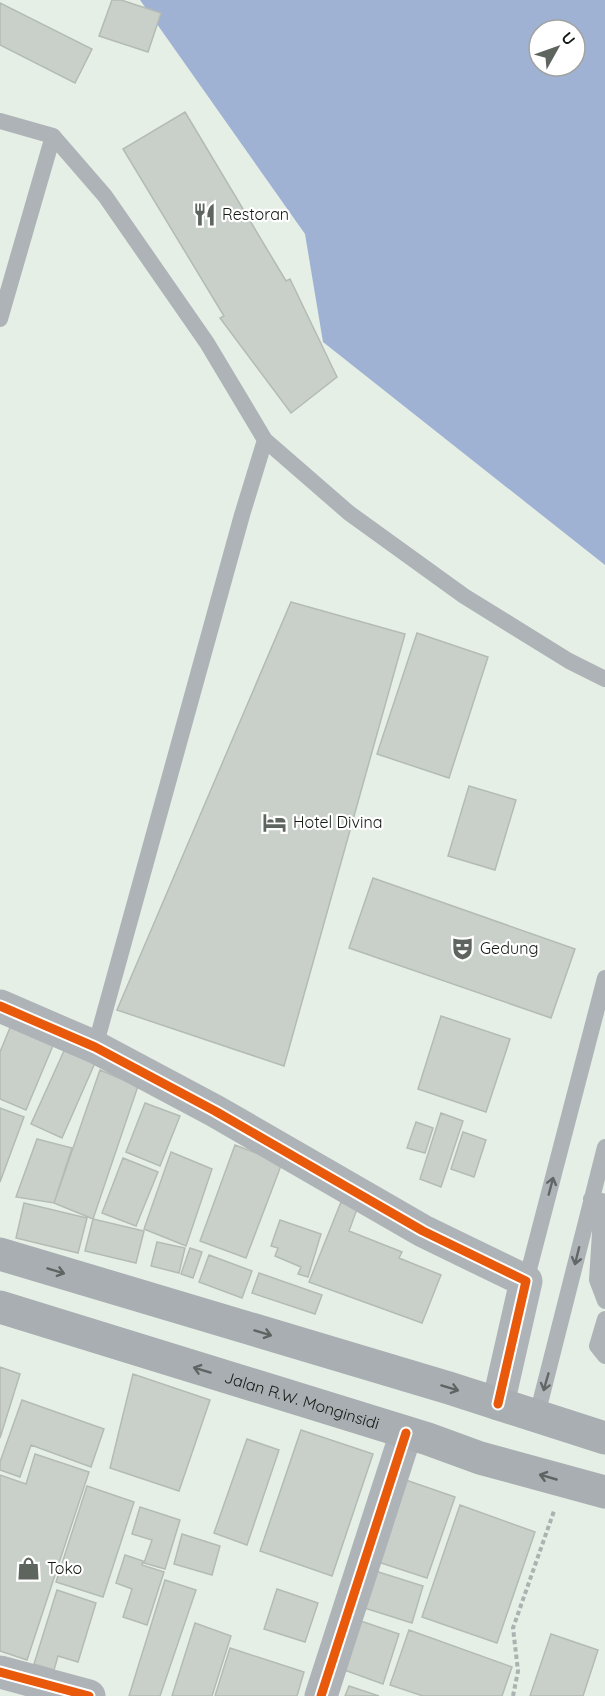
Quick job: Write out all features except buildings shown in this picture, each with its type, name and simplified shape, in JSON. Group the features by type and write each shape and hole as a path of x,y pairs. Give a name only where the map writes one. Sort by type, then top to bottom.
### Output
{"highway":[{"path":"0,1254 537,1415 605,1438"},
{"name":"Jalan R.W. Monginsidi","path":"0,1307 564,1482 605,1492"}],"street":[{"path":"0,1006 95,1047 215,1111 423,1231 526,1281 498,1404"},
{"path":"321,1696 405,1433"},
{"path":"0,1672 51,1690 89,1696"}],"lane":[{"path":"0,121 53,136 105,196 207,344 265,440 349,513 464,596 569,661 605,679"},
{"path":"0,319 53,136"},
{"path":"95,1047 242,515 265,440"},
{"path":"526,1281 605,978"},
{"path":"537,1415 605,1147"},
{"path":"591,1199 602,1201 597,1280 605,1301"},
{"path":"605,1319 597,1346 605,1356"}],"path":[{"path":"513,1696 518,1671 513,1628 564,1482"}],"water":[{"path":"140,0 605,0 605,565 323,342 305,234"}],"cycle path":[{"path":"0,1006 95,1047 215,1111 423,1231 526,1281 498,1404"},
{"path":"321,1696 406,1433"},
{"path":"0,1672 89,1696"}],"place":[{"name":"Restoran","path":"204,214"},
{"name":"Hotel Divina","path":"275,822"},
{"name":"Gedung","path":"462,948"},
{"name":"Toko","path":"29,1568"}]}
